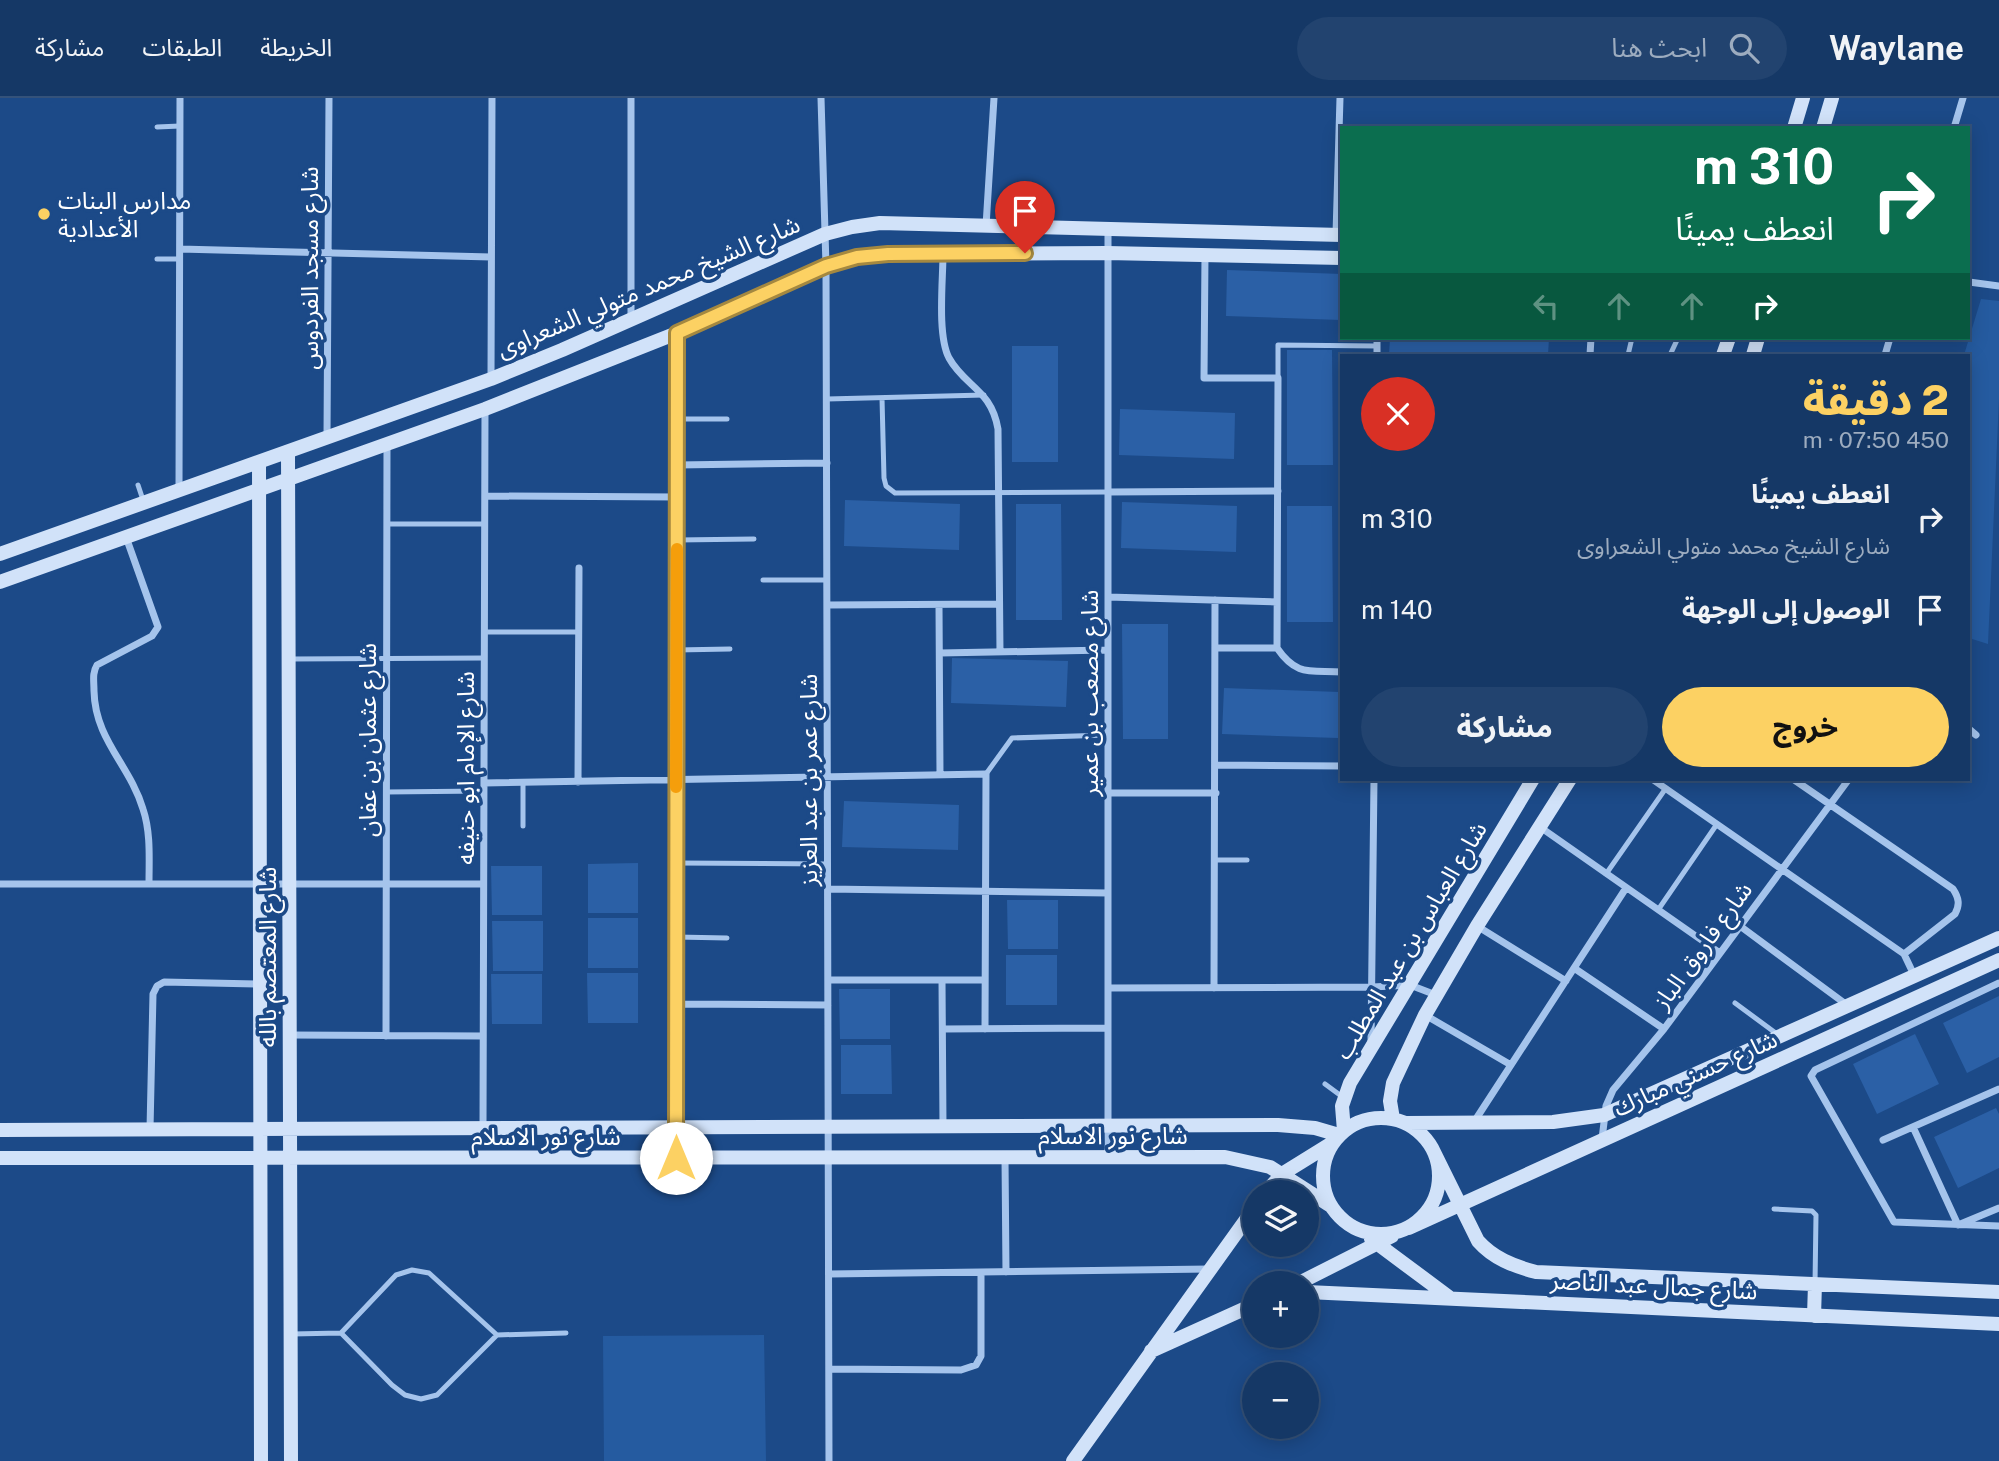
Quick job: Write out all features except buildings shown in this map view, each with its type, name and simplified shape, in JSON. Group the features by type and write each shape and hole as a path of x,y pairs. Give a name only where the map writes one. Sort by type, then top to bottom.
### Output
{"street":[{"path":"179,491 180,98"},
{"name":"شارع مسجد الفردوس","path":"327,439 329,98"},
{"path":"491,379 492,98"},
{"path":"631,98 631,320"},
{"name":"شارع عمر بن عبد العزيز","path":"821,98 827,399 830,1461"},
{"path":"986,226 994,98"},
{"path":"1339,235 1340,98"},
{"path":"1795,126 1803,98"},
{"path":"1824,126 1832,98"},
{"path":"1956,126 1964,98"},
{"name":"شارع الشيخ محمد متولي الشعراوى","path":"0,554 491,379 825,234 852,226 880,223 1339,235"},
{"name":"شارع مصعب بن عمير","path":"1108,229 1108,1157"},
{"path":"180,249 491,257"},
{"name":"شارع الشيخ محمد متولي الشعراوى","path":"0,582 485,409 677,333 826,266 873,255 1107,253 1340,258"},
{"path":"943,254 943,342 955,366 984,395 994,411 998,429 1000,652"},
{"path":"1205,254 1204,378 1278,379 1277,648 1287,663 1297,669 1340,672"},
{"path":"1970,282 1999,286"},
{"path":"676,1158 677,333"},
{"name":"شارع الإمام ابو حنيفه","path":"483,1128 485,409"},
{"name":"شارع عثمان بن عفان","path":"386,1036 387,445"},
{"name":"شارع المعتصم بالله","path":"288,452 291,1461"},
{"name":"شارع المعتصم بالله","path":"259,462 261,1461"},
{"path":"677,465 827,463"},
{"path":"1108,492 1278,491"},
{"path":"485,496 677,497"},
{"path":"126,537 158,627 152,636 97,664 93,673 94,698 102,732 132,782 143,807 148,828 149,884"},
{"path":"578,782 579,568"},
{"path":"1108,597 1278,602"},
{"path":"1214,988 1216,600"},
{"path":"827,605 999,604"},
{"path":"939,605 940,775"},
{"path":"1216,648 1277,648"},
{"path":"940,653 1108,650"},
{"path":"1970,730 1976,735"},
{"path":"1217,765 1340,766"},
{"path":"484,787 523,783 986,774 985,1029"},
{"path":"1371,1049 1374,781"},
{"name":"شارع العباس بن عبد المطلب","path":"1339,1136 1344,1098 1532,781"},
{"name":"شارع العباس بن عبد المطلب","path":"1399,1121 1391,1101 1395,1075 1436,995 1569,781"},
{"path":"1655,781 1904,954 1914,975"},
{"path":"1796,781 1953,889 1957,895 1958,909 1955,914 1904,954"},
{"name":"شارع فاروق الباز","path":"1602,1140 1604,1115 1613,1090 1664,1030 1847,781"},
{"path":"1108,793 1216,793"},
{"path":"1539,827 1720,953"},
{"path":"0,884 484,884"},
{"path":"1472,1124 1626,888"},
{"path":"828,890 1108,893"},
{"path":"1477,926 1566,981"},
{"path":"1740,926 1848,1005"},
{"name":"شارع حسني مبارك","path":"1399,1121 1472,1124 1553,1122 1604,1115 1999,937"},
{"name":"شارع حسني مبارك","path":"1404,1230 1999,960"},
{"path":"1574,968 1664,1030"},
{"path":"828,980 985,980"},
{"path":"942,980 943,1126"},
{"path":"150,1129 152,994 157,986 164,982 260,984"},
{"path":"1999,983 1815,1070 1811,1076 1892,1220 1898,1223 1999,1226"},
{"path":"1108,989 1373,988 1410,985 1436,995"},
{"path":"676,1004 828,1004"},
{"path":"1425,1015 1511,1065"},
{"path":"943,1029 1108,1028"},
{"path":"290,1035 483,1036"},
{"path":"1883,1140 1999,1089"},
{"path":"1277,1180 1367,1119 1399,1121 1418,1131 1434,1152 1440,1174 1437,1195 1426,1214 1404,1230 1319,1273"},
{"name":"شارع نور الاسلام","path":"0,1130 1290,1125 1315,1128 1339,1136"},
{"path":"1913,1127 1958,1225"},
{"path":"1339,1136 1323,1167 1325,1194 1331,1206 1339,1217 1449,1297"},
{"name":"شارع جمال عبد الناصر","path":"1434,1152 1471,1229 1487,1251 1510,1264 1536,1272 1999,1292"},
{"name":"شارع نور الاسلام","path":"0,1158 1225,1157 1270,1167 1331,1206"},
{"path":"1005,1158 1006,1272"},
{"path":"1958,1225 1999,1208"},
{"path":"1073,1461 1242,1225"},
{"path":"1362,1232 1374,1235 1404,1230"},
{"path":"829,1274 1210,1269"},
{"path":"829,1369 971,1368 981,1356 981,1272"},
{"path":"1814,1316 1815,1284"},
{"name":"شارع جمال عبد الناصر","path":"1319,1292 1999,1324"},
{"path":"1150,1352 1242,1310"}],"lane":[{"path":"157,127 180,126"},
{"path":"157,259 180,259"},
{"path":"1278,379 1278,345 1377,342"},
{"path":"827,399 984,395"},
{"path":"883,398 884,478 886,486 899,494 1108,492"},
{"path":"677,419 727,419"},
{"path":"138,485 144,503"},
{"path":"387,524 485,524"},
{"path":"677,540 754,538"},
{"path":"764,580 827,580"},
{"path":"484,632 579,632"},
{"path":"677,650 730,649"},
{"path":"289,659 484,658"},
{"path":"986,774 1012,738 1108,736"},
{"path":"523,783 523,826"},
{"path":"386,792 484,787"},
{"path":"1606,874 1666,788"},
{"path":"1658,910 1717,824"},
{"path":"1216,860 1247,860"},
{"path":"676,863 828,864"},
{"path":"676,937 727,938"},
{"path":"1735,1003 1780,1036"},
{"path":"1325,1084 1344,1098"},
{"path":"1774,1209 1812,1211 1816,1215 1815,1284"},
{"path":"291,1335 341,1333 396,1275 412,1270 429,1273 497,1335"},
{"path":"341,1333 405,1395 421,1399 437,1395 497,1335 566,1333"}],"shaded area":[{"path":"1981,299 1999,301 1999,399 1988,644 1970,638 1970,354 1964,354"},
{"path":"764,1335 766,1461 604,1461 603,1336"}],"slow traffic":[{"path":"676,787 677,549"}],"place":[{"name":"مدارس البنات الأعدادية","path":"44,214"}],"route":[{"path":"676,1158 677,333 826,266 857,257 888,254 1025,253"}]}
